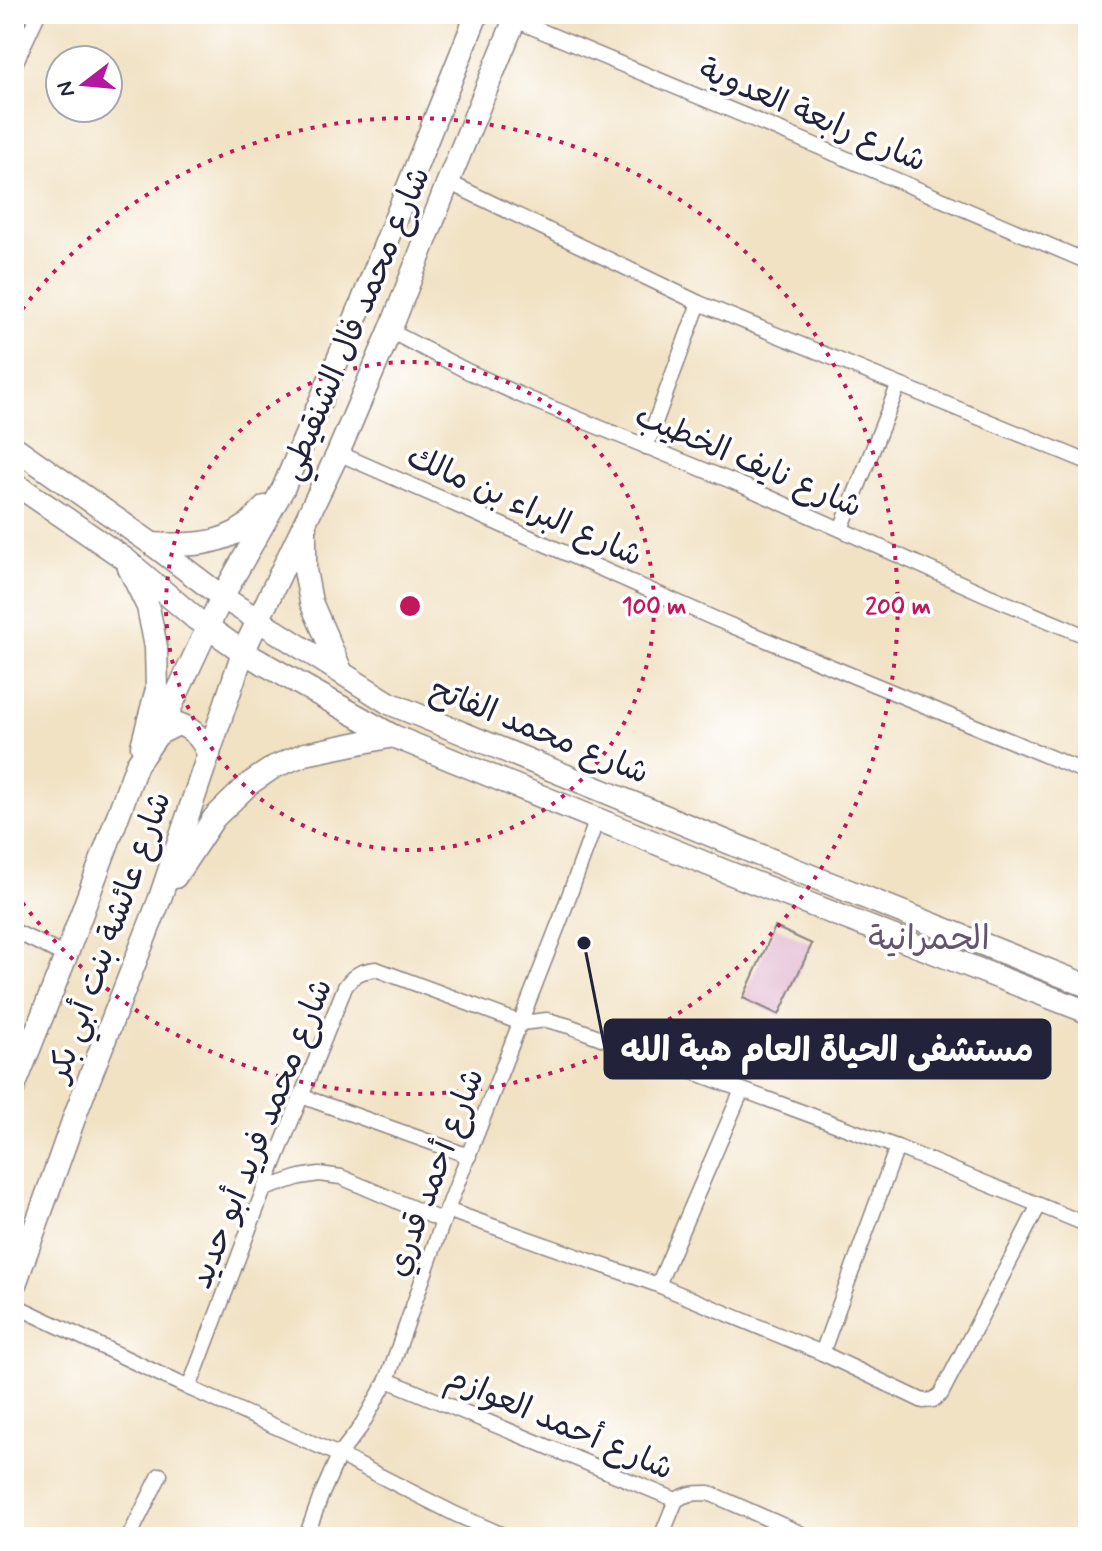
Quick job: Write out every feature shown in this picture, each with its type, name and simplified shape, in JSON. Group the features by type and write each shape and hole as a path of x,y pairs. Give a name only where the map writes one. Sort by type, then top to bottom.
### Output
{"main road":[{"name":"شارع محمد فال الشنقيطي","path":"208,628 283,489 359,310 477,14"},
{"name":"شارع محمد فال الشنقيطي","path":"243,652 338,453 516,17"},
{"name":"شارع محمد الفاتح","path":"14,447 222,597 389,703 1088,986"},
{"name":"شارع محمد الفاتح","path":"14,483 125,559 208,628 243,652 393,736 727,872 1088,1012"},
{"path":"152,544 187,545 217,541 245,526 283,489"},
{"path":"305,520 305,570 311,602 341,672"},
{"path":"125,559 148,607 156,647 157,689 137,764"},
{"name":"شارع عائشة بنت أبي بكر","path":"14,1087 137,764 158,734 208,628"},
{"name":"شارع عائشة بنت أبي بكر","path":"14,1287 77,1110 159,901 243,652"},
{"path":"158,734 178,724 189,728 204,744 209,755"},
{"path":"159,901 214,818 249,784 274,767 305,754 393,736"}],"street":[{"path":"14,66 38,14"},
{"name":"شارع رابعة العدوية","path":"516,17 1088,262"},
{"path":"448,182 699,303 1088,462"},
{"path":"646,447 699,303"},
{"name":"شارع نايف الخطيب","path":"390,331 527,398 746,487 1088,637"},
{"path":"841,529 898,386"},
{"name":"شارع البراء بن مالك","path":"338,453 713,618 1088,773"},
{"name":"شارع أحمد قدري","path":"306,1537 339,1455 360,1428 387,1380 445,1216 597,819"},
{"path":"14,931 66,956"},
{"name":"شارع محمد فريد أبو حديد","path":"189,1388 301,1096 345,987 353,976 376,969 521,1023"},
{"path":"521,1023 547,1020 569,1026 897,1147 1088,1225"},
{"path":"658,1285 742,1090"},
{"path":"301,1096 469,1156"},
{"path":"822,1353 897,1147"},
{"path":"264,1189 319,1174 341,1177 445,1216 658,1285 822,1353 923,1401 933,1400 941,1394 1039,1205"},
{"path":"14,1305 339,1455 507,1537"},
{"name":"شارع أحمد العوازم","path":"387,1380 676,1500 661,1537"},
{"path":"129,1537 160,1475"},
{"path":"676,1500 693,1492 709,1493 809,1537"}],"building":[{"path":"775,927 812,944 779,1015 743,998"}],"place":[{"name":"مستشفى الحياة العام هبة الله","path":"584,943"}],"district":[{"name":"الحمرانية","path":"929,937"}]}
